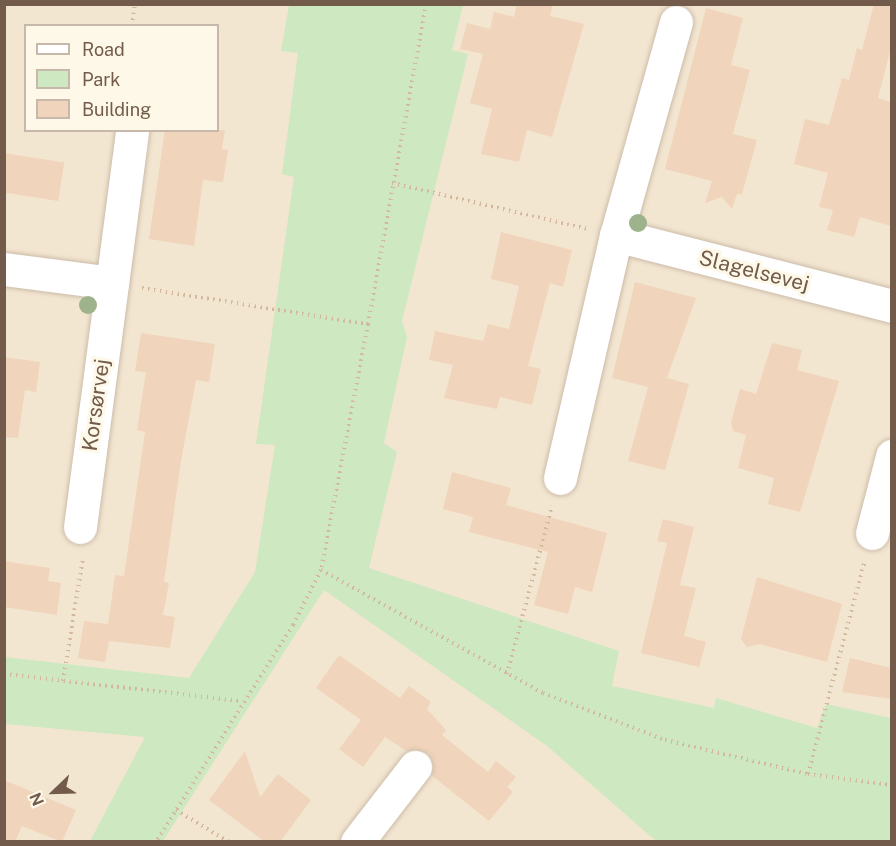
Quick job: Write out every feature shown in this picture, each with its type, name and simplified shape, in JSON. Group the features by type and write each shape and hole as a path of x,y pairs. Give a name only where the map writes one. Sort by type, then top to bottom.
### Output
{"street":[{"path":"560,478 616,236 676,22"},
{"name":"Korsørvej","path":"80,527 132,132"},
{"name":"Slagelsevej","path":"616,236 891,306"},
{"path":"4,269 112,283"},
{"path":"872,533 891,456"},
{"path":"357,842 414,767"}],"path":[{"path":"132,24 135,4"},
{"path":"156,842 241,701 293,625 321,570 426,4"},
{"path":"393,183 616,236"},
{"path":"112,283 368,324"},
{"path":"507,674 560,478"},
{"path":"63,681 84,551 80,527"},
{"path":"808,774 872,533"},
{"path":"321,570 507,674 664,740 808,774 891,785"},
{"path":"4,674 241,701"},
{"path":"176,810 229,842"}],"shaded area":[{"path":"5,5 891,5 891,841 5,841"}],"green space":[{"path":"289,5 463,5 452,50 468,54 402,321 407,337 384,443 397,452 369,568 619,651 612,686 714,708 716,698 817,728 826,704 891,718 891,841 656,841 547,746 324,590 163,841 90,841 145,737 5,724 5,657 189,678 255,572 275,445 256,444 294,177 282,174 298,53 281,51"}],"building":[{"path":"517,4 553,4 550,16 584,24 552,137 527,130 519,162 481,154 492,109 470,103 483,54 460,49 467,23 490,29 494,12 514,17"},
{"path":"874,4 891,4 891,48 878,98 891,102 891,226 860,217 854,237 827,230 833,210 819,207 828,173 794,164 805,119 829,125 842,78 849,80 857,48 862,50"},
{"path":"706,8 743,18 731,65 750,70 733,134 757,140 742,194 737,194 732,209 722,197 705,203 712,181 665,169"},
{"path":"225,130 222,149 228,150 223,182 203,180 194,246 149,239 165,132"},
{"path":"4,153 64,163 58,201 4,192"},
{"path":"501,232 572,250 563,287 550,283 528,366 541,369 532,405 500,397 497,409 444,398 453,365 429,360 435,331 483,341 488,324 509,329 519,286 491,279"},
{"path":"635,282 696,298 667,378 689,384 665,470 628,461 648,387 612,378"},
{"path":"141,333 215,344 209,382 196,380 181,461 164,582 169,583 163,615 175,617 170,648 109,641 105,662 78,658 84,621 108,624 115,575 124,576 145,432 137,430 146,372 135,371"},
{"path":"772,343 802,350 797,370 839,381 800,512 768,504 774,478 738,468 746,435 733,431 731,422 740,389 756,394"},
{"path":"4,357 40,362 36,392 25,390 18,438 4,437"},
{"path":"452,472 511,488 506,505 607,533 592,592 575,587 568,614 534,605 548,552 469,532 473,517 443,509"},
{"path":"663,519 694,527 680,585 696,588 684,636 706,642 699,667 641,653 667,543 657,541"},
{"path":"4,561 50,568 48,581 61,583 57,615 4,607"},
{"path":"757,577 842,604 827,662 759,644 747,647 741,639"},
{"path":"339,655 400,698 409,686 431,702 427,709 446,730 442,735 488,772 496,761 516,777 507,787 513,792 489,821 431,775 432,760 426,752 406,751 385,737 363,767 339,749 361,720 316,688"},
{"path":"850,658 891,668 891,699 842,692"},
{"path":"245,751 260,797 278,774 311,800 280,842 265,842 209,800"},
{"path":"4,780 76,810 62,842 22,826 15,842 4,842"}]}
